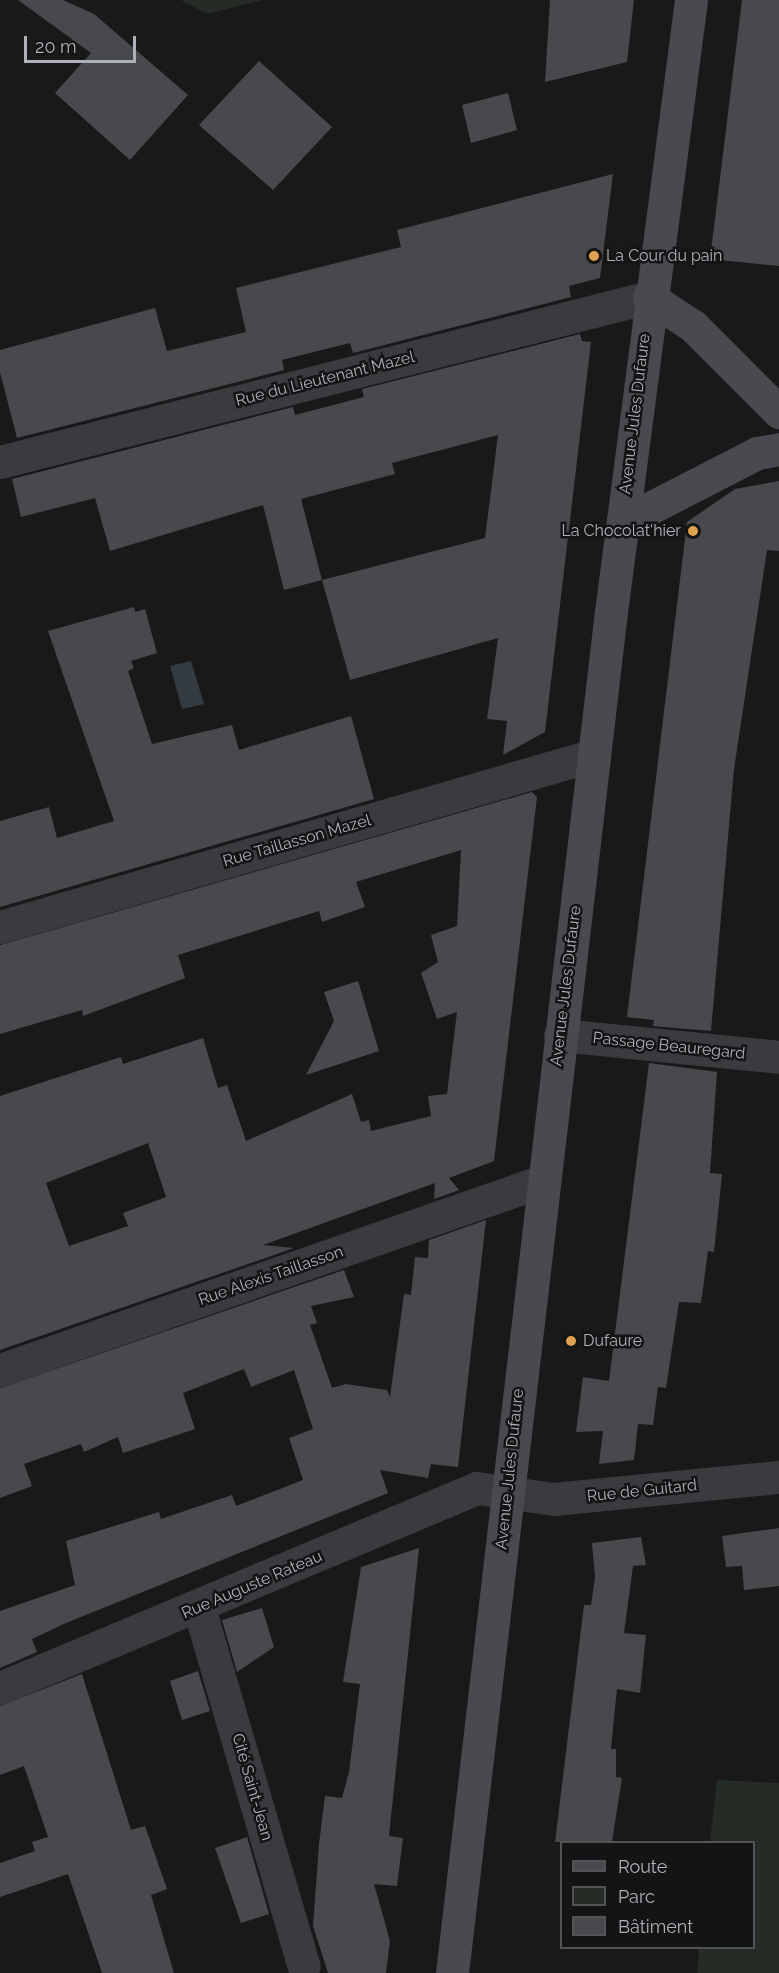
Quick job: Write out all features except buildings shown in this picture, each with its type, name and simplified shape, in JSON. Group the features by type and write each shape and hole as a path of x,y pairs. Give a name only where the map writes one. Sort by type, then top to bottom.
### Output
{"main road":[{"name":"Avenue Jules Dufaure","path":"452,1973 542,1181 650,297 691,0"},
{"path":"650,297 693,326 779,412"},
{"path":"622,522 714,472 779,449"}],"street":[{"name":"Rue du Lieutenant Mazel","path":"0,462 650,297"},
{"name":"Rue Taillasson Mazel","path":"0,927 594,755"},
{"name":"Passage Beauregard","path":"560,1035 779,1057"},
{"name":"Rue Alexis Taillasson","path":"0,1370 542,1181"},
{"name":"Rue de Guitard","path":"505,1494 553,1499 779,1477"},
{"name":"Rue Auguste Rateau","path":"0,1689 199,1608 477,1488 505,1494"},
{"name":"Cité Saint-Jean","path":"199,1608 304,1966"}],"green space":[{"path":"181,0 262,0 207,14"},
{"path":"717,1780 779,1783 779,1973 697,1973 699,1949 755,1949 755,1841 710,1841"}],"shaded area":[{"path":"191,661 204,704 182,709 170,666"}],"place":[{"name":"La Cour du pain","path":"594,256"},
{"name":"La Chocolat'hier","path":"693,531"},
{"name":"Dufaure","path":"571,1341"}]}
